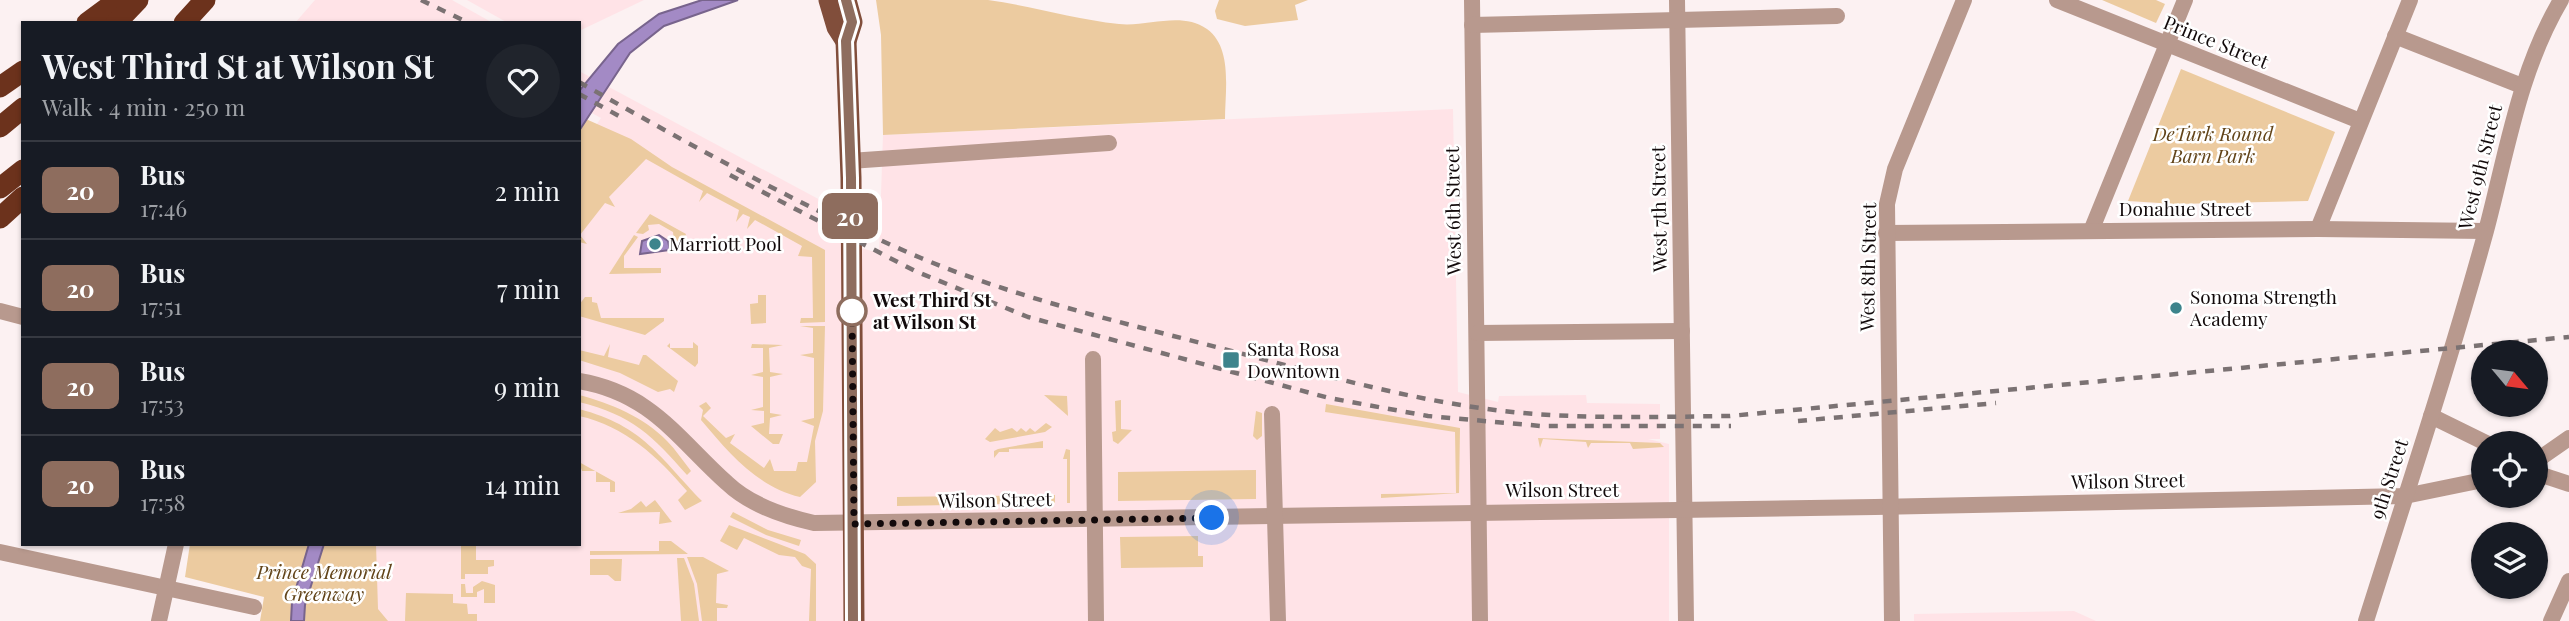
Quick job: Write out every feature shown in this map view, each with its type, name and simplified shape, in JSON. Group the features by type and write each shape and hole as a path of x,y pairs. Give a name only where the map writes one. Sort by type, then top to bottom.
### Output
{"highway":[{"path":"90,21 118,0"},
{"path":"118,21 138,0"},
{"path":"186,21 205,0"},
{"path":"0,87 21,72"},
{"path":"0,127 21,110"},
{"path":"0,188 21,172"},
{"path":"0,218 21,199"}],"main road":[{"path":"829,0 837,27 846,41"},
{"path":"846,0 852,22 846,41 851,239 853,621"}],"street":[{"name":"West 6th Street","path":"1472,0 1480,621"},
{"name":"West 7th Street","path":"1678,0 1686,621"},
{"name":"West 8th Street","path":"1892,621 1887,204 1895,169 1964,0"},
{"name":"Prince Street","path":"2057,0 2360,121"},
{"path":"2091,231 2185,0"},
{"path":"2318,229 2410,0"},
{"name":"West 9th Street","path":"2450,349 2485,231 2522,86 2543,30 2561,0"},
{"path":"1472,25 1838,16"},
{"path":"2395,36 2522,86"},
{"path":"850,161 1109,143"},
{"name":"Donahue Street","path":"1886,233 2318,229 2485,231"},
{"path":"0,311 21,316"},
{"path":"1477,333 1682,331"},
{"name":"9th Street","path":"2366,621 2450,349"},
{"path":"1093,359 1096,621"},
{"name":"Wilson Street","path":"581,382 622,395 659,416 691,445 728,485 783,516 814,523 1479,511 1890,507 2405,496 2471,482"},
{"path":"1272,414 1278,621"},
{"path":"2431,416 2471,436"},
{"path":"2548,454 2567,444"},
{"path":"2548,477 2569,484"},
{"path":"159,621 176,546"},
{"path":"0,552 254,607"},
{"path":"2551,621 2569,581"}],"shaded area":[{"path":"315,0 452,0 489,21 297,21"},
{"path":"467,0 644,0 581,30 581,21 504,21"},
{"path":"702,0 738,0 664,26 630,53 581,128 581,89 618,44 659,14"},
{"path":"581,72 824,202 825,238 879,253 883,135 1453,109 1458,392 1498,402 1499,396 1586,395 1587,403 1660,404 1660,439 1648,439 1669,444 1669,621 320,621 338,546 581,546 581,147 601,118 581,107"},
{"name":"Marriott Pool","path":"659,235 668,241 670,250 640,254 642,241"},
{"path":"308,546 323,546 305,605 304,621 291,621 292,602"},
{"path":"2074,611 2096,621 1914,621 1914,614"}],"green space":[{"path":"876,0 988,0 1119,24 1175,20 1197,24 1207,29 1221,47 1226,71 1225,119 883,135 881,35"},
{"path":"1219,0 1308,0 1295,5 1298,20 1245,26 1217,19 1215,11"},
{"path":"2102,0 2156,0 2165,4 2156,23"},
{"name":"DeTurk Round Barn Park","path":"2181,69 2335,132 2308,201 2175,204 2128,201"},
{"path":"581,117 631,139 672,167 825,250 825,322 800,323 801,318 813,318 812,257 798,256 802,246 755,220 747,229 750,217 743,214 736,222 739,210 707,193 699,202 703,191 646,159 609,197 615,207 605,203 581,234"},
{"path":"650,214 686,234 680,250 675,250 673,232 659,224 648,225 649,230 643,234 636,233"},
{"path":"634,235 638,237 624,256 624,268 661,268 661,273 609,274"},
{"path":"758,295 766,295 766,323 751,324 750,304 758,303"},
{"path":"585,297 592,297 592,302 597,303 601,318 664,318 664,321 645,335 581,317 581,302"},
{"path":"800,326 825,326 823,411 815,441 816,482 800,497 770,485 744,467 701,420 703,410 699,406 706,402 711,408 703,416 726,438 735,434 730,443 764,468 770,459 774,471 796,471 798,462 807,462 814,426 801,421 814,418 814,358 800,355 813,353 813,328"},
{"path":"693,342 698,346 698,363 695,367 667,346 670,343 670,348 693,348"},
{"path":"610,344 608,357 639,365 643,355 646,355 678,381 674,392 670,389 658,392 620,373 581,361 581,350 604,356"},
{"path":"752,344 783,345 769,348 770,372 783,374 770,377 770,413 782,415 770,418 769,434 783,434 779,444 773,444 751,426 764,423 764,411 751,410 763,407 763,377 751,375 763,372 763,348 751,348"},
{"path":"1044,395 1067,396 1068,416"},
{"path":"581,396 603,402 648,425 670,444 691,471 687,475 640,429 597,407 581,403"},
{"path":"1121,400 1121,429 1132,430 1118,444 1113,441 1112,432 1116,431 1115,401"},
{"path":"1326,404 1460,428 1459,493 1381,498 1381,494 1456,493 1455,432 1325,412"},
{"path":"581,410 620,424 635,434 661,457 702,501 685,510 678,500 687,491 664,466 626,435 581,417"},
{"path":"1256,411 1262,413 1262,436 1257,440 1253,436"},
{"path":"1046,423 1052,427 1045,432 990,442 985,439 995,428 1000,432 1012,428 1017,432 1021,428 1026,432 1030,428 1035,432"},
{"path":"1538,438 1660,443 1664,447 1633,449 1630,443 1591,443 1588,448 1586,442 1543,439 1540,448"},
{"path":"1043,441 1043,448 1009,449 1009,452 999,452 994,458 994,451 998,449"},
{"path":"1066,449 1070,450 1070,503 1067,503 1067,459 1063,459"},
{"path":"581,463 595,471 582,471"},
{"path":"1256,470 1256,499 1118,501 1118,472"},
{"path":"596,471 615,482 615,492 610,492 610,482 596,482"},
{"path":"1055,495 1055,503 897,506 897,497 966,496 967,503 986,502 986,496"},
{"path":"655,500 672,522 659,524 660,512 618,513 631,509 641,501 646,507"},
{"path":"733,512 768,530 801,540 799,546 766,535 730,517"},
{"path":"729,525 805,554 816,564 816,621 809,621 811,569 802,566 795,557 779,555 744,538 737,550 720,541"},
{"path":"1198,536 1198,556 1203,556 1203,567 1121,568 1120,537"},
{"path":"659,541 671,541 688,554 590,555 590,551 659,551"},
{"name":"Prince Memorial Greenway","path":"190,546 376,546 378,609 388,621 260,621 264,597 185,577"},
{"path":"461,546 476,546 476,560 494,560 494,566 488,567 488,574 465,574 465,579 461,579"},
{"path":"687,557 703,557 729,571 717,574 716,603 728,605 727,608 717,608 717,621 702,621 697,584"},
{"path":"677,558 684,558 694,584 699,621 681,621"},
{"path":"590,559 622,559 621,581 615,581 608,575 590,575"},
{"path":"482,581 495,585 495,603 484,603 484,589 477,592 477,597 461,597 461,584 465,584 466,593 473,593 473,587"},
{"path":"406,593 453,594 453,603 467,604 468,614 477,614 477,621 405,621"}],"railway":[{"path":"421,0 465,21"},
{"path":"581,83 791,197 877,239 954,271 1020,294 1121,323 1370,387 1511,412 1573,416 1730,416 2569,337"},
{"path":"581,95 619,116"},
{"path":"730,175 915,271 1028,317 1329,398 1428,416 1541,426 1731,426"},
{"path":"1798,421 1996,403"}],"bus line":[{"name":"20","path":"846,0 852,22 846,41 852,254 853,621"}],"place":[{"name":"Marriott Pool","path":"655,244"},
{"name":"Sonoma Strength Academy","path":"2176,308"},
{"name":"West Third St at Wilson St","path":"852,311"},
{"name":"Santa Rosa Downtown","path":"1231,360"}],"route":[{"path":"852,311 854,524 1212,518"}]}
